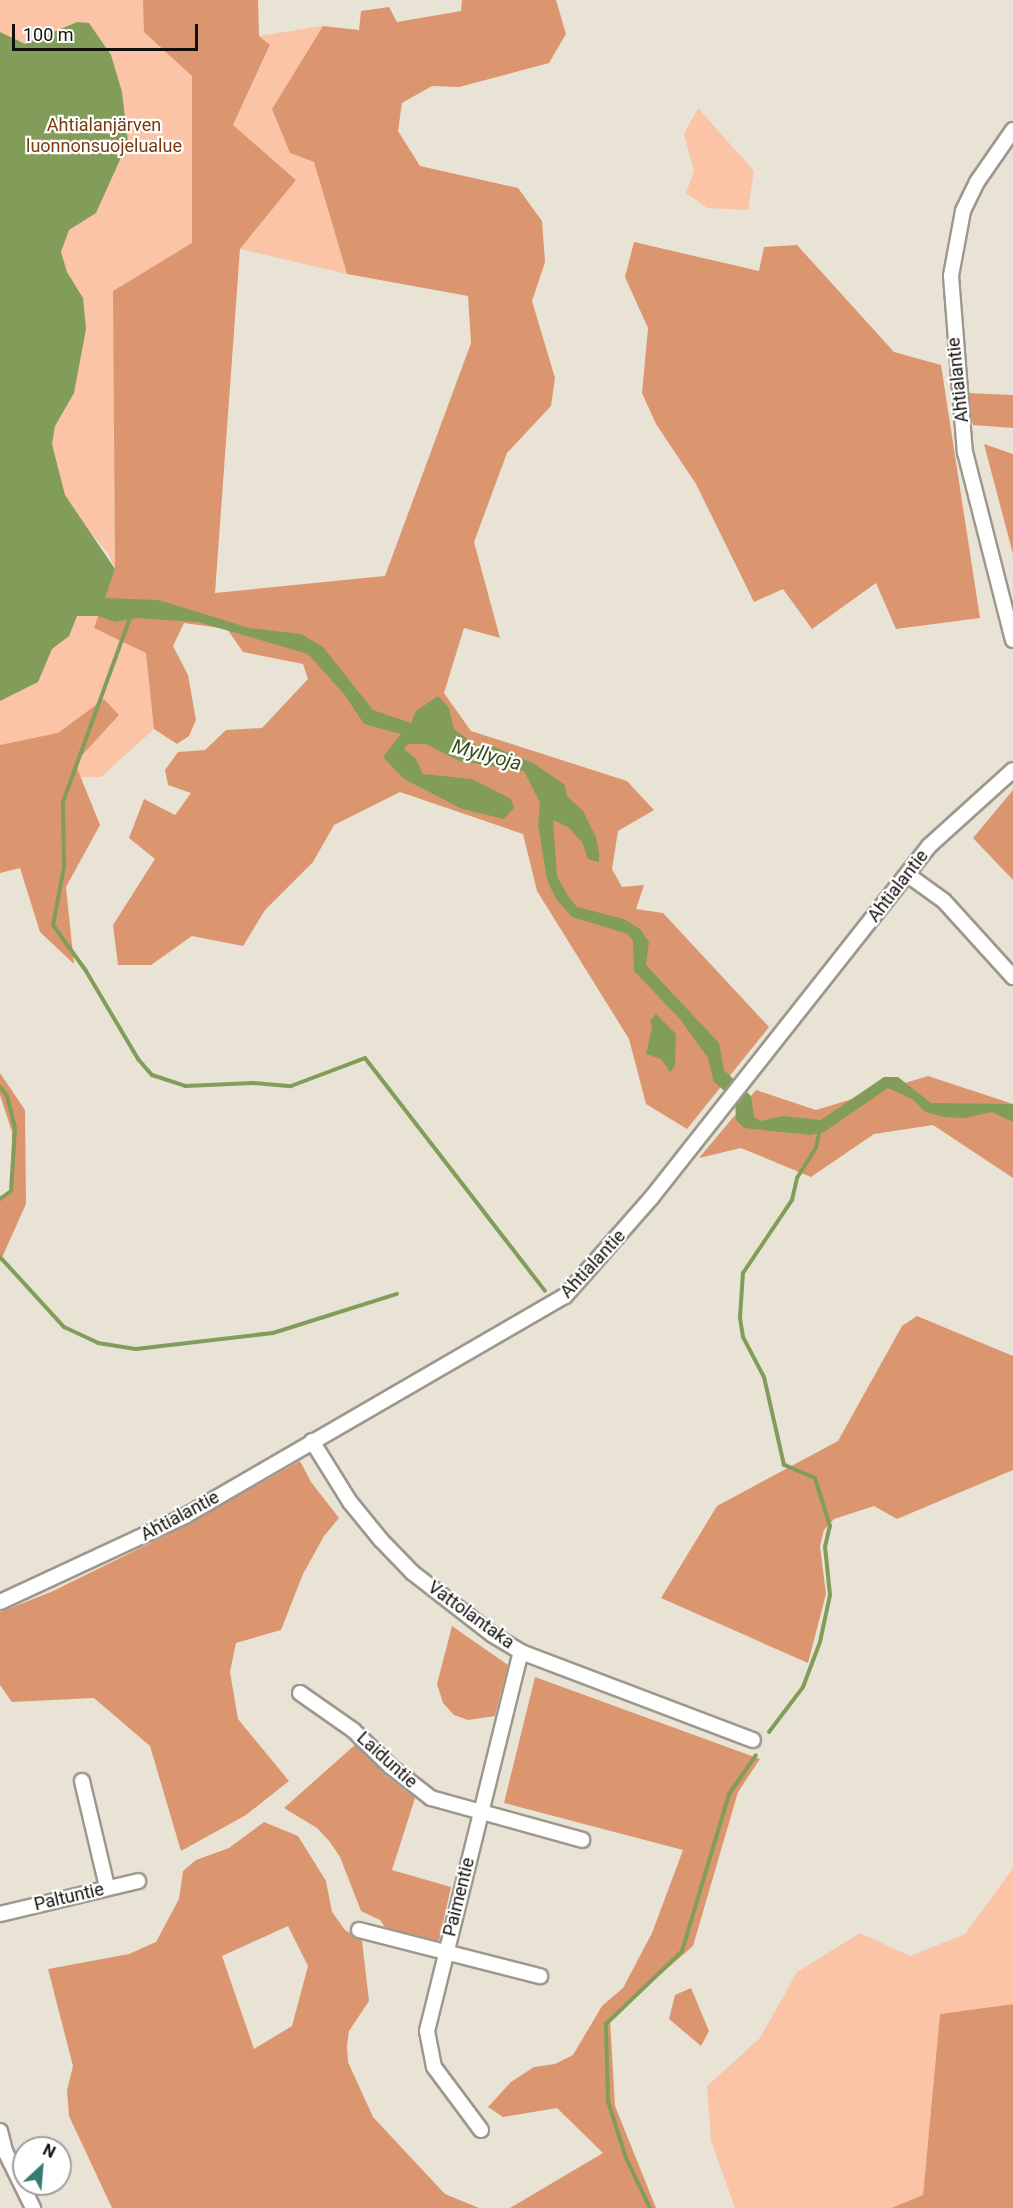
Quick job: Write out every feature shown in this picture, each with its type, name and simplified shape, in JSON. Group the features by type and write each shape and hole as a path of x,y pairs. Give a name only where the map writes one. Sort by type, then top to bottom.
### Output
{"street":[{"name":"Ahtialantie","path":"1013,130 977,182 963,211 951,276 965,452 1013,640"},
{"name":"Ahtialantie","path":"0,1602 185,1516 565,1296 639,1213 725,1101 943,831 1013,770"},
{"path":"908,874 944,901 1013,977"},
{"name":"Vattolantaka","path":"312,1441 350,1502 413,1573 465,1615 521,1652 753,1740"},
{"name":"Paimentie","path":"481,2130 445,2086 429,2054 427,2031 521,1652"},
{"name":"Laiduntie","path":"300,1693 353,1730 408,1783 431,1798 480,1814 582,1840"},
{"path":"82,1781 107,1887"},
{"name":"Paltuntie","path":"0,1914 138,1881"},
{"path":"359,1930 540,1976"},
{"path":"0,2131 5,2151 33,2208"}],"green space":[{"name":"Ahtialanjärven luonnonsuojelualue","path":"0,0 193,0 203,253 114,338 115,569 108,553 78,518 153,628 154,729 101,777 0,778"},
{"path":"323,26 272,109 290,153 314,162 347,274 240,249 296,180 233,125 270,46 259,36"},
{"path":"698,108 754,171 748,210 707,208 686,193 694,171 684,134"},
{"path":"1013,1868 1013,2004 940,2014 923,2195 891,2208 735,2208 711,2141 707,2086 760,2038 797,1972 860,1933 910,1956 965,1934"}],"shaded area":[{"path":"143,0 258,0 259,36 270,45 233,125 296,180 240,249 215,593 385,576 471,343 468,296 347,274 314,162 290,153 272,109 323,26 359,30 361,11 389,7 397,22 461,11 462,0 556,0 566,34 549,63 459,87 432,86 402,103 398,131 420,166 518,188 542,221 545,262 532,301 555,378 551,406 507,453 474,542 500,638 464,628 444,693 471,731 627,781 654,810 618,831 612,869 622,887 644,885 636,909 663,913 769,1027 687,1129 646,1104 629,1039 537,891 523,834 400,792 334,825 313,862 265,910 243,946 192,936 151,965 118,965 113,925 155,859 129,838 144,799 175,815 191,793 168,785 165,770 178,752 205,750 226,730 262,728 308,679 303,664 243,652 227,629 184,623 173,646 188,675 196,720 189,736 177,744 154,729 146,653 94,628 115,569 113,291 192,243 192,76 144,32"},
{"path":"634,242 759,271 764,247 797,245 894,352 941,365 980,618 896,629 876,583 812,629 783,589 754,602 696,484 656,424 642,393 648,328 625,277"},
{"path":"966,393 1013,395 1013,428 973,425"},
{"path":"984,444 1013,454 1013,554"},
{"path":"104,699 119,715 75,763 100,825 66,887 74,964 40,932 20,868 0,873 0,745 58,733"},
{"path":"1013,790 1013,880 973,838"},
{"path":"0,1073 25,1110 26,1204 0,1262 0,1199 11,1191 12,1132 0,1095"},
{"path":"928,1076 1013,1104 1013,1178 933,1125 874,1134 811,1177 741,1148 699,1158 756,1090 816,1110"},
{"path":"917,1316 1013,1356 1013,1470 897,1519 874,1506 834,1519 824,1530 820,1546 826,1594 808,1663 661,1598 717,1506 838,1441 902,1326"},
{"path":"300,1461 311,1482 339,1518 324,1536 303,1574 281,1630 236,1643 230,1672 238,1719 289,1781 246,1815 181,1851 150,1746 94,1698 12,1702 0,1685 0,1612 51,1592 181,1528"},
{"path":"452,1626 508,1665 495,1716 468,1720 454,1715 443,1703 437,1684"},
{"path":"535,1677 760,1759 738,1792 693,1946 610,2019 615,2106 656,2208 510,2208 603,2153 557,2108 503,2117 488,2107 511,2082 534,2067 555,2064 573,2055 602,2006 623,1988 652,1933 683,1850 504,1803"},
{"path":"356,1744 385,1775 415,1798 392,1870 451,1887 439,1941 387,1930 380,1920 361,1911 340,1857 330,1842 317,1828 284,1808"},
{"path":"264,1822 298,1836 326,1881 332,1912 345,1930 362,1941 369,2001 349,2031 348,2062 373,2117 445,2194 479,2208 112,2208 69,2116 67,2090 73,2066 48,1969 129,1954 156,1942 179,1899 183,1871 196,1860 229,1848","holes":["288,1926 308,1966 292,2026 254,2049 222,1956"]},
{"path":"691,1988 709,2031 701,2046 669,2019 675,1995"},
{"path":"1013,2004 1013,2208 891,2208 923,2195 940,2014"}],"water":[{"name":"Myllyoja","path":"77,22 89,23 111,55 122,92 128,142 96,213 69,230 61,252 67,272 83,298 86,329 74,393 55,426 52,444 65,495 115,569 105,598 159,600 249,628 301,634 323,647 373,710 411,723 416,711 438,696 449,708 454,729 481,749 492,746 533,763 565,785 567,796 583,811 596,837 599,853 599,862 588,859 582,842 568,827 553,820 557,876 568,896 577,907 624,919 640,929 649,942 646,965 719,1043 724,1070 751,1096 754,1117 761,1121 783,1116 821,1120 884,1077 898,1077 931,1103 1013,1104 1013,1122 992,1112 964,1118 943,1117 926,1112 912,1099 888,1088 824,1132 810,1135 744,1128 736,1120 735,1100 714,1082 708,1058 680,1019 634,971 633,941 628,934 572,917 556,899 547,880 538,824 540,803 524,771 459,761 426,744 408,744 404,749 416,759 423,774 472,779 511,799 514,808 504,819 462,809 404,779 383,757 401,734 364,724 344,694 308,654 198,622 136,618 115,622 98,616 77,616 69,636 52,649 38,682 0,701 0,32 25,44"},
{"path":"656,1014 676,1034 675,1066 670,1072 661,1059 646,1054 652,1027 650,1021"}],"waterway":[{"path":"131,615 63,802 64,867 53,925 86,971 138,1059 152,1075 185,1086 253,1083 291,1086 365,1058 545,1291"},
{"path":"0,1087 7,1096 15,1129 11,1191 0,1199"},
{"path":"769,1732 803,1687 820,1642 830,1595 825,1547 830,1526 815,1478 784,1465 764,1377 743,1337 740,1317 743,1273 792,1200 797,1178 816,1148 820,1129"},
{"path":"0,1257 64,1327 98,1343 136,1349 273,1333 397,1294"},
{"path":"650,2208 626,2158 608,2101 606,2024 682,1951 729,1794 756,1755"}]}
